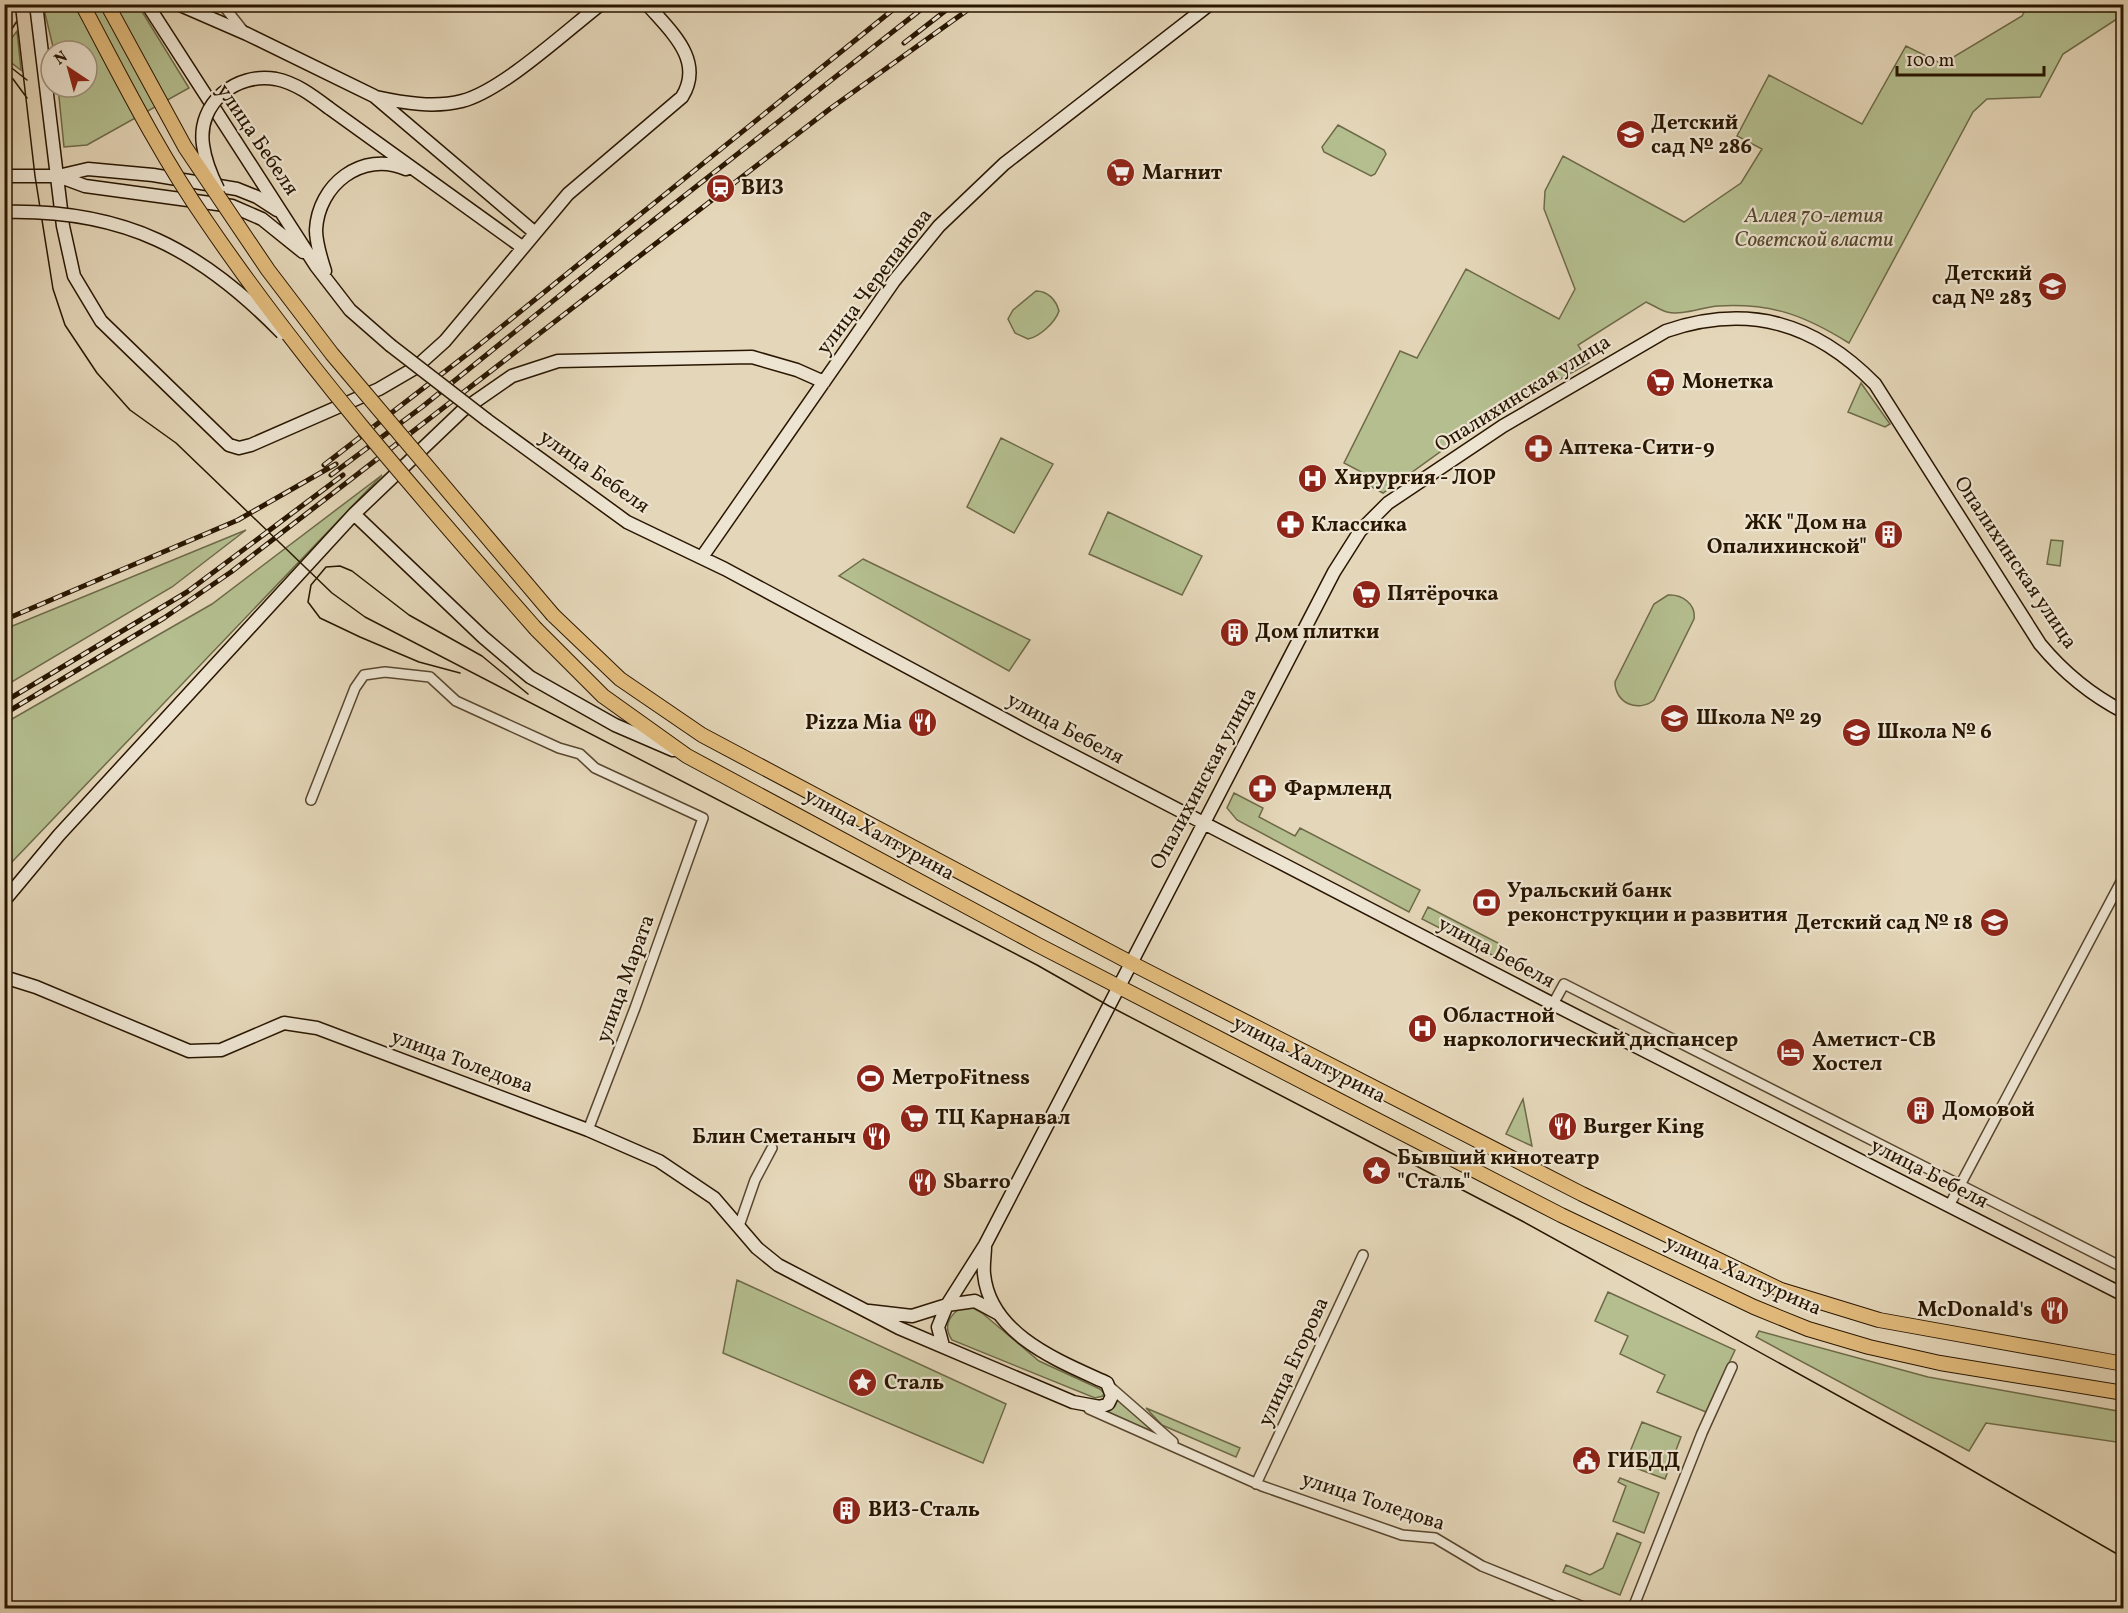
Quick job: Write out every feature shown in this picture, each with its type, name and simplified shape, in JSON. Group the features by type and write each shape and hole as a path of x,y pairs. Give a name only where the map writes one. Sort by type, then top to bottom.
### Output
{"main road":[{"path":"36,4 69,255 74,276 101,321 229,445 239,448 251,445 379,389 408,373 445,341 568,194 672,107 686,90 691,70 689,60 683,47 647,4"},
{"name":"улица Халтурина","path":"81,4 128,92 204,219 315,368 536,629 603,696 687,756 1119,987 1560,1215 1754,1307 1797,1325 1869,1347 1940,1363 2124,1393"},
{"name":"улица Халтурина","path":"106,4 185,147 243,235 332,354 553,615 620,679 702,735 1131,963 1582,1194 1781,1290 1879,1320 2124,1364"},
{"name":"улица Бебеля","path":"147,4 198,87 316,266 350,310 390,345 487,420 627,522 702,557 1203,823 1552,1004 2124,1294"},
{"path":"177,4 247,34 374,96 534,232"},
{"path":"374,96 439,105 477,96 508,77 601,4"},
{"name":"улица Черепанова","path":"702,557 894,281 939,226 973,192 1018,153 1210,4"},
{"path":"243,235 214,180 202,144 203,127 208,111 218,97 244,80 277,79 308,93 522,247"},
{"path":"336,293 325,270 316,232 324,197 346,173 376,162 396,164 423,176"},
{"path":"4,176 58,176 88,169 153,175 237,189 269,204 290,224"},
{"path":"58,176 85,186 162,195 246,210 279,232 316,266"},
{"path":"4,212 36,211 84,216 126,227 160,240 215,273 254,305 315,368"},
{"name":"Опалихинская улица","path":"943,1346 938,1327 947,1305 985,1245 1334,572 1360,531 1388,503 1503,426 1643,343 1695,321 1729,318 1762,320 1791,327 1850,359 1875,384 2040,644 2055,663 2093,696 2124,712"},
{"path":"4,901 67,826 354,514 463,410 512,376 558,361 752,357 797,370 824,382"},
{"path":"354,514 483,637 530,677 615,725 687,756"},
{"name":"улица Толедова","path":"4,977 36,987 189,1051 221,1050 284,1023 317,1028 588,1130 659,1161 714,1198 757,1248 778,1265 899,1328 1073,1402 1100,1407 1108,1404 1112,1396 1107,1383"},
{"path":"985,1245 984,1274 989,1295 999,1314 1024,1340 1107,1383"},
{"path":"869,1311 912,1316 947,1305 975,1301 999,1314"}],"street":[{"path":"222,4 247,34"},
{"name":"улица Марата","path":"311,800 355,688 363,675 385,672 430,677 456,701 559,748 580,754 595,768 703,818 635,1008 588,1130"},
{"path":"1949,1206 2124,876"},
{"path":"1552,1004 1564,984 2124,1268"},
{"path":"739,1226 755,1180 772,1148"},
{"name":"улица Егорова","path":"1256,1484 1364,1256"},
{"path":"1633,1608 1702,1433 1732,1367"},
{"path":"1107,1383 1179,1448"},
{"name":"улица Толедова","path":"1073,1402 1256,1484 1402,1535 1435,1538 1482,1566 1586,1608"}],"green space":[{"path":"43,5 138,5 189,88 87,145 64,147 59,99 99,99 99,39 51,39"},
{"name":"Аллея 70-летия Советской власти","path":"2028,5 2123,5 2123,15 2063,54 2040,97 1987,99 1973,112 1849,343 1802,318 1771,309 1718,306 1673,313 1646,302 1578,345 1589,363 1525,399 1508,403 1383,493 1370,486 1369,476 1344,463 1400,351 1417,358 1466,269 1559,319 1575,289 1544,209 1545,191 1563,156 1684,222 1741,183 1762,149 1737,136 1769,75 1862,124 1906,46 1942,64 2022,16"},
{"path":"17,31 21,70 5,58 5,47"},
{"path":"1338,125 1384,150 1386,154 1375,174 1371,176 1324,152 1322,147"},
{"path":"1036,291 1051,297 1059,311 1046,329 1028,339 1015,333 1008,319 1013,310"},
{"path":"1861,383 1890,424 1885,427 1848,412"},
{"path":"1001,438 1053,464 1014,533 967,507"},
{"path":"382,475 11,863 5,872 5,723 212,604"},
{"path":"1108,512 1202,556 1182,595 1089,554"},
{"path":"246,530 172,587 5,686 5,629"},
{"path":"2051,540 2063,541 2060,566 2047,564"},
{"path":"863,559 1030,640 1009,671 839,576"},
{"path":"1668,595 1678,596 1687,601 1693,609 1694,619 1654,700 1641,706 1628,704 1619,696 1615,682 1654,604"},
{"path":"1234,793 1263,808 1259,817 1295,836 1300,828 1420,890 1409,912 1237,820 1227,808"},
{"path":"1428,907 1502,945 1496,957 1422,919"},
{"path":"1523,1099 1532,1146 1506,1134"},
{"path":"737,1280 1006,1404 983,1463 723,1353"},
{"path":"1608,1292 1735,1350 1706,1412 1657,1392 1665,1375 1620,1354 1628,1336 1595,1321"},
{"path":"963,1306 982,1313 1039,1361 1100,1389 1104,1393 1103,1396 1095,1398 952,1340 948,1330 949,1321 954,1313"},
{"path":"1759,1331 1928,1377 2123,1412 2123,1443 1986,1423 1969,1451 1756,1337"},
{"path":"1119,1396 1153,1432 1105,1412 1115,1406"},
{"path":"1146,1408 1240,1448 1236,1457 1162,1425"},
{"path":"1642,1422 1681,1437 1665,1479 1625,1464"},
{"path":"1620,1478 1659,1493 1644,1533 1613,1521 1626,1486 1618,1482"},
{"path":"1617,1533 1641,1543 1620,1595 1563,1572 1566,1565 1590,1575 1603,1568"}],"tram line":[{"path":"15,4 35,176 53,289 65,325 97,373 130,410 176,443 332,593 365,617 1037,965 1109,1006 1522,1221 1942,1453 2124,1558"},
{"path":"4,41 17,21"},
{"path":"4,62 27,80"},
{"path":"4,74 13,79 27,98"},
{"path":"460,673 419,662 320,618 308,602 311,585 326,567 340,566 352,571 409,615 482,656 528,694"}],"railway":[{"path":"324,465 474,349 900,4"},
{"path":"331,475 422,407 632,237 928,4"},
{"path":"904,43 954,4"},
{"path":"4,714 164,618 231,572 831,108 976,4"},
{"path":"4,620 238,520 336,464"},
{"path":"4,702 187,592 343,475"},
{"path":"1247,1607 1252,1608"}],"place":[{"name":"Детский сад № 286","path":"1630,135"},
{"name":"Магнит","path":"1121,173"},
{"name":"ВИЗ","path":"720,188"},
{"name":"Детский сад № 283","path":"2053,286"},
{"name":"Монетка","path":"1661,382"},
{"name":"Аптека-Сити-9","path":"1538,448"},
{"name":"Хирургия - ЛОР","path":"1313,478"},
{"name":"Классика","path":"1290,525"},
{"name":"ЖК \"Дом на Опалихинской\"","path":"1888,535"},
{"name":"Пятёрочка","path":"1366,594"},
{"name":"Дом плитки","path":"1234,632"},
{"name":"Школа № 29","path":"1675,718"},
{"name":"Pizza Mia","path":"923,723"},
{"name":"Школа № 6","path":"1856,732"},
{"name":"Фармленд","path":"1263,789"},
{"name":"Уральский банк реконструкции и развития","path":"1486,903"},
{"name":"Детский сад № 18","path":"1994,923"},
{"name":"Областной наркологический диспансер","path":"1422,1028"},
{"name":"Аметист-СВ Хостел","path":"1791,1052"},
{"name":"МетроFitness","path":"871,1078"},
{"name":"Домовой","path":"1921,1110"},
{"name":"ТЦ Карнавал","path":"914,1118"},
{"name":"Burger King","path":"1562,1127"},
{"name":"Блин Сметаныч","path":"877,1137"},
{"name":"Бывший кинотеатр \"Сталь\"","path":"1376,1170"},
{"name":"Sbarro","path":"922,1182"},
{"name":"McDonald's","path":"2054,1310"},
{"name":"Сталь","path":"863,1383"},
{"name":"ГИБДД","path":"1586,1461"},
{"name":"ВИЗ-Сталь","path":"847,1510"}]}
